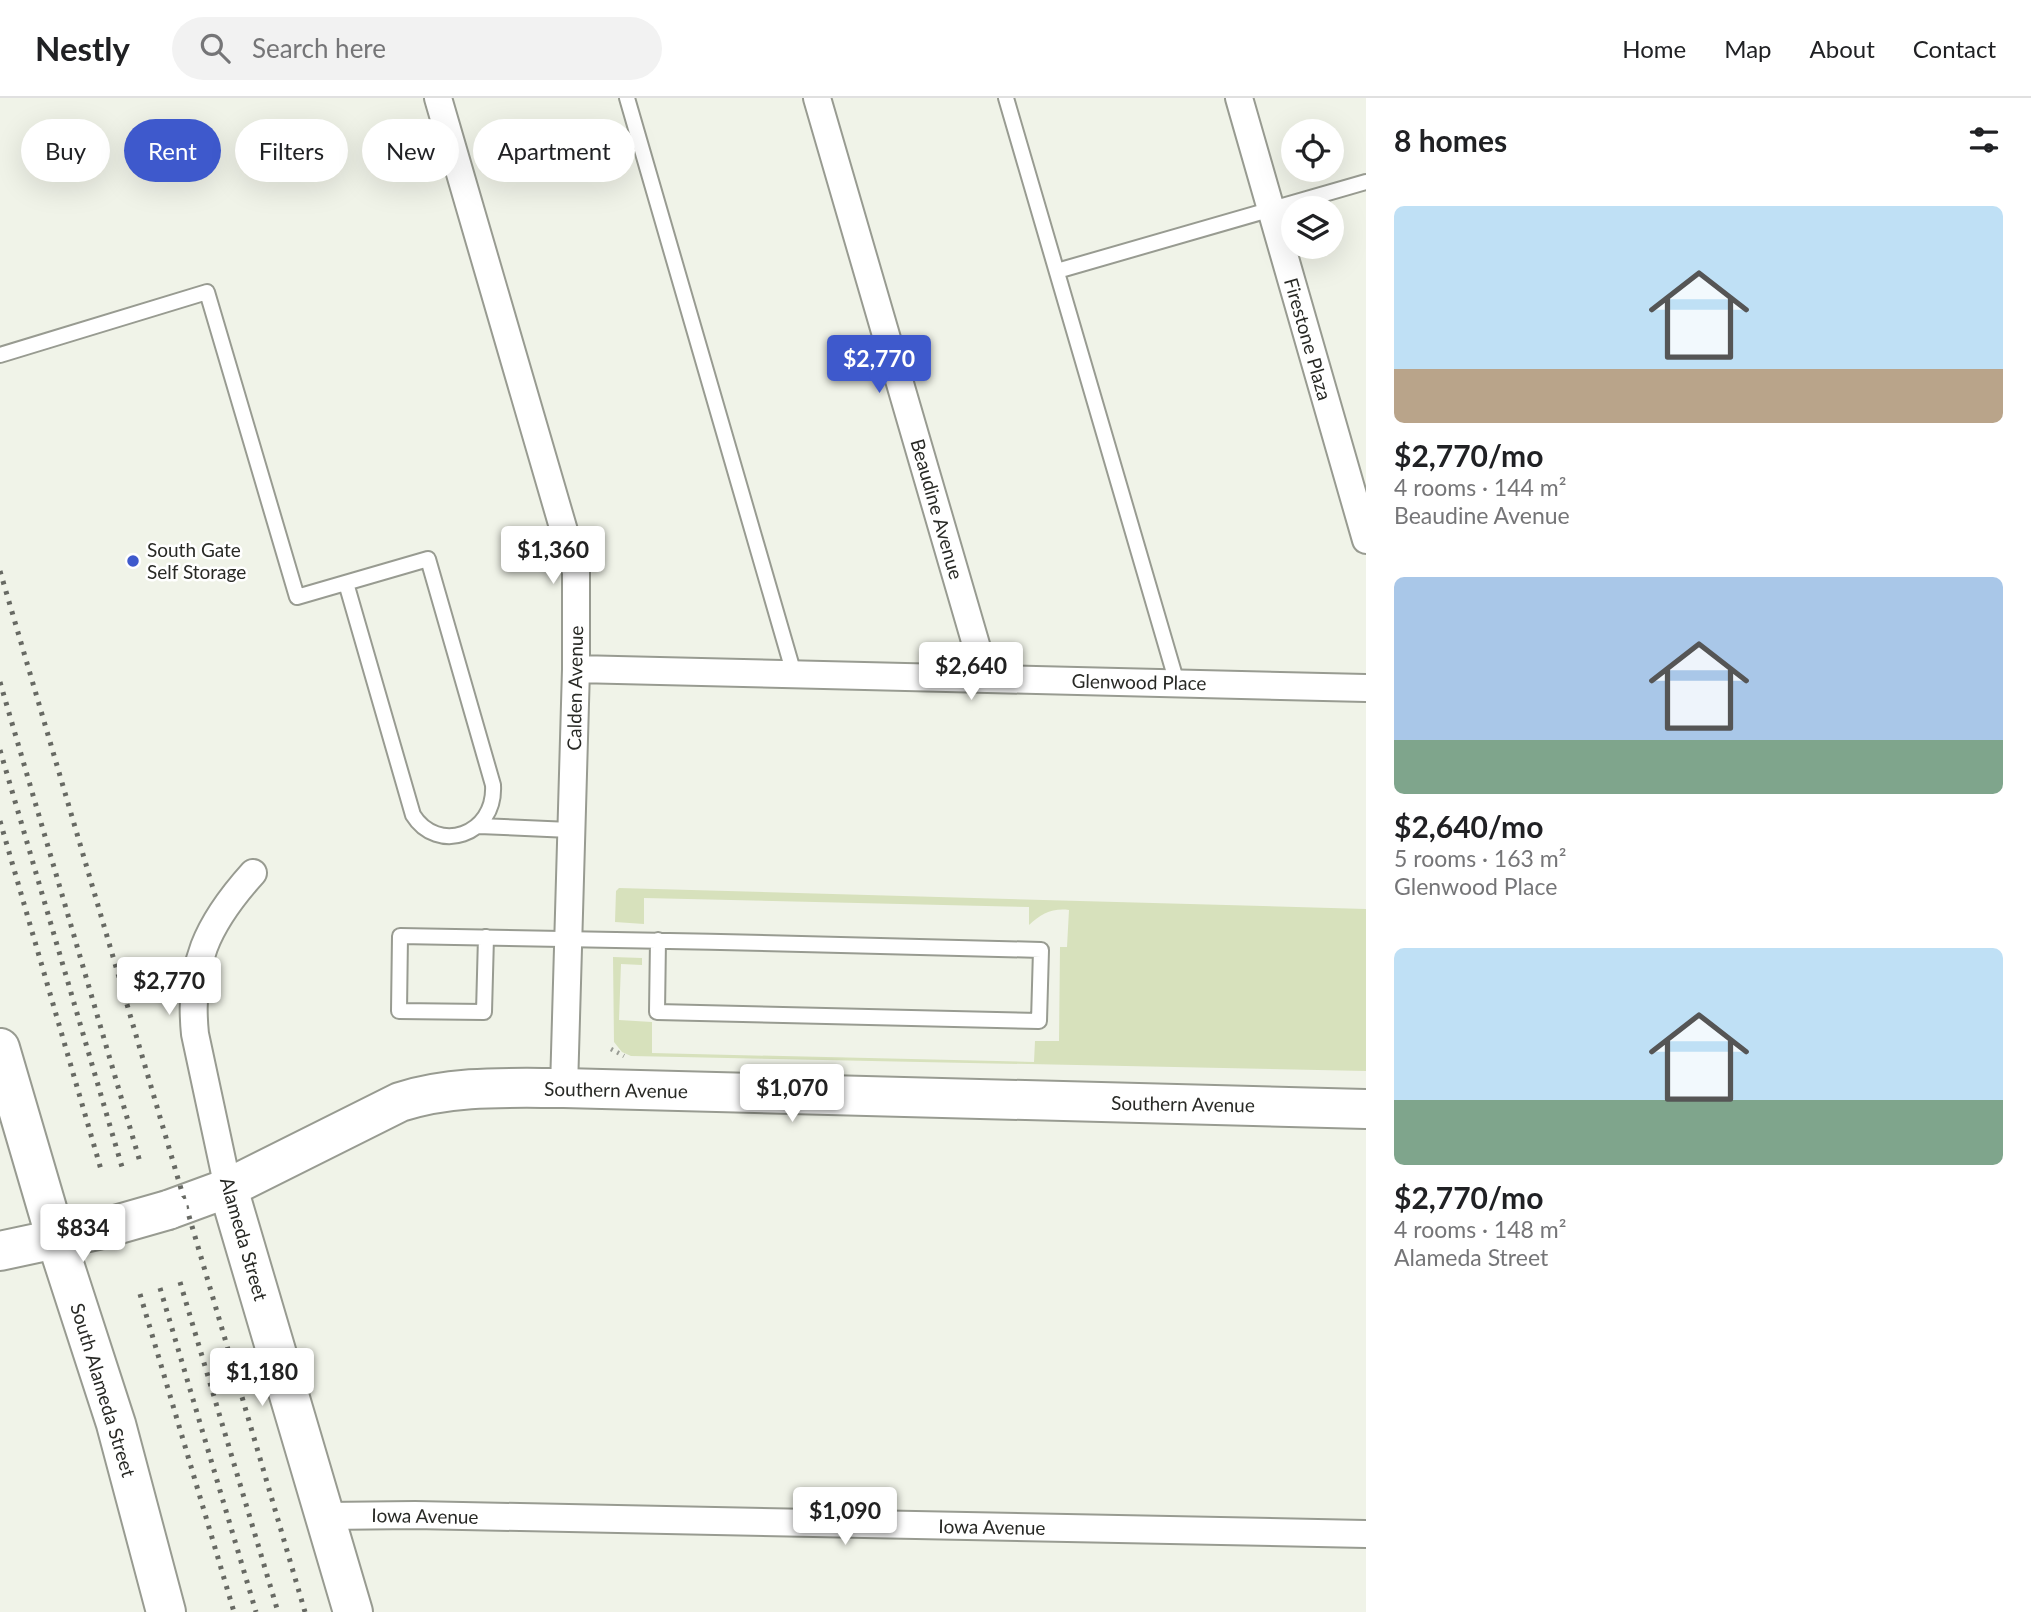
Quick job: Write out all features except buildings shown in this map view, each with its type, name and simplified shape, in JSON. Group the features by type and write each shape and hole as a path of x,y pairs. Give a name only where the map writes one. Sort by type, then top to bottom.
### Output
{"street":[{"name":"Calden Avenue","path":"438,98 576,572 576,669 564,1088"},
{"name":"Beaudine Avenue","path":"817,98 986,679"},
{"name":"Firestone Plaza","path":"1238,98 1366,540"},
{"name":"Glenwood Place","path":"576,669 1366,688"},
{"name":"Alameda Street","path":"253,873 213,923 200,957 192,1010 195,1034 228,1188 353,1612"},
{"name":"South Alameda Street","path":"0,1048 8,1108 56,1239 116,1424 166,1612"},
{"name":"Southern Avenue","path":"0,1251 98,1230 176,1207 228,1188 400,1102 423,1094 472,1088 564,1088 1366,1109"},
{"name":"Iowa Avenue","path":"325,1516 415,1515 1366,1534"}],"lane":[{"path":"627,98 794,674"},
{"path":"1006,98 1177,683"},
{"path":"1057,271 1366,181"},
{"path":"0,355 208,292 297,597 428,559 493,785 492,809 480,826"},
{"path":"346,583 413,815 420,825 437,834 455,835 480,826 570,830"},
{"path":"486,937 484,1012 399,1011 400,936 486,937 658,940 1041,950 1039,1021 657,1012 658,940"}],"green space":[{"path":"619,888 1366,909 1366,1071 631,1056 622,1052 614,1042 613,957 642,958 642,965 621,964 619,1020 652,1022 652,1053 1034,1062 1035,1041 1059,1041 1060,947 1067,947 1069,910 1047,913 1029,925 1029,907 644,898 644,924 615,922 616,891"}],"railway":[{"path":"0,571 305,1612"},
{"path":"0,682 140,1162"},
{"path":"0,750 122,1167"},
{"path":"0,821 102,1173"},
{"path":"180,1282 278,1612"},
{"path":"160,1288 256,1612"},
{"path":"140,1294 234,1612"}],"place":[{"name":"South Gate Self Storage","path":"133,561"}]}
